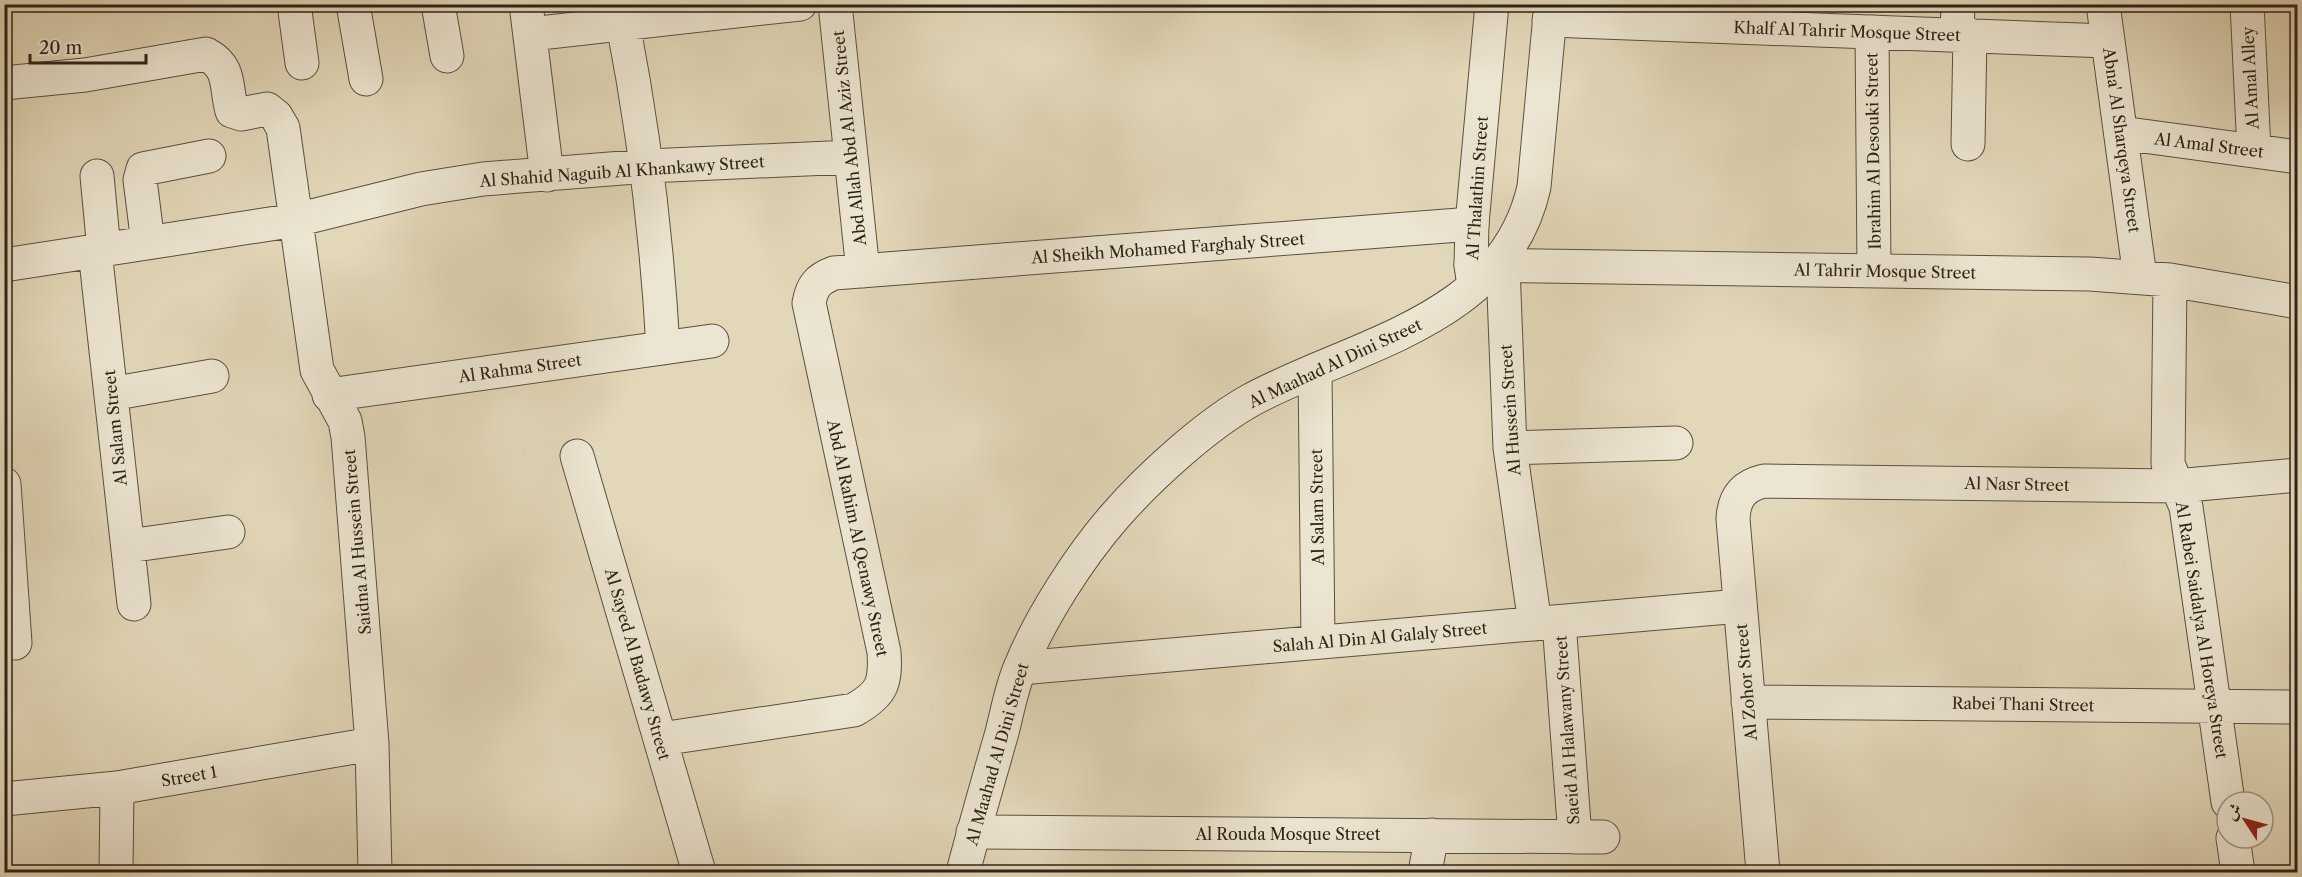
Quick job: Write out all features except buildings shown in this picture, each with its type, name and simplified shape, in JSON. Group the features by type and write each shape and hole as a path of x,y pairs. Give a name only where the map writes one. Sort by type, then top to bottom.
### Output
{"street":[{"path":"294,4 302,63"},
{"path":"353,4 366,79"},
{"path":"438,4 447,56"},
{"path":"547,175 528,19 623,24 800,4"},
{"name":"Abd Allah Abd Al Aziz Street","path":"835,4 863,271"},
{"name":"Abna' Al Sharqeya Street","path":"2103,4 2121,134 2155,278"},
{"name":"Al Amal Alley","path":"2247,4 2254,151"},
{"name":"Al Thalathin Street","path":"1485,271 1472,224 1489,5"},
{"name":"Khalf Al Tahrir Mosque Street","path":"1550,12 1872,32 1962,25 2108,41"},
{"name":"Al Thalathin Street","path":"1485,271 1522,224 1530,206 1550,12"},
{"path":"623,24 648,166 658,257 663,348"},
{"path":"1962,25 1968,144"},
{"name":"Ibrahim Al Desouki Street","path":"1872,32 1875,270"},
{"name":"Saidna Al Hussein Street","path":"4,83 85,75 206,54 219,61 225,74 232,111 241,114 267,109 283,128 317,370 345,421 348,437 372,744 375,873"},
{"name":"Al Amal Street","path":"2121,134 2298,157"},
{"path":"148,243 140,180 143,169 208,156"},
{"name":"Al Shahid Naguib Al Khankawy Street","path":"4,265 296,220 421,189 483,179 648,166 851,157"},
{"name":"Al Salam Street","path":"97,176 100,251 111,394 134,604"},
{"name":"Al Sheikh Mohamed Farghaly Street","path":"863,271 1472,224"},
{"name":"Al Tahrir Mosque Street","path":"1485,271 1875,270 2155,278 2298,302"},
{"name":"Abd Al Rahim Al Qenawy Street","path":"661,739 854,710 875,698 885,676 884,652 809,303 812,288 821,278 834,273 863,271"},
{"name":"Al Maahad Al Dini Street","path":"963,873 1020,668 1062,588 1114,516 1178,453 1241,407 1435,317 1485,271"},
{"name":"Al Hussein Street","path":"1485,271 1510,448 1547,623"},
{"name":"Al Rabei Saidalya Al Horeya Street","path":"2155,278 2168,464 2186,507 2226,790"},
{"name":"Al Rahma Street","path":"329,395 712,341"},
{"name":"Al Salam Street","path":"1315,371 1318,642"},
{"path":"111,394 212,376"},
{"path":"1510,448 1676,443"},
{"name":"Al Sayed Al Badawy Street","path":"577,456 699,873"},
{"name":"Al Nasr Street","path":"1740,493 1751,484 1764,481 2176,486 2298,475"},
{"path":"4,484 8,585 15,643"},
{"name":"Al Zohor Street","path":"1740,493 1734,505 1733,519 1763,873"},
{"path":"128,546 228,532"},
{"name":"Salah Al Din Al Galaly Street","path":"1020,668 1740,606"},
{"name":"Saeid Al Halawany Street","path":"1547,623 1589,837"},
{"name":"Rabei Thani Street","path":"1748,702 2298,707"},
{"name":"Street 1","path":"4,799 117,788 372,744"},
{"path":"116,873 117,788"},
{"name":"Al Rouda Mosque Street","path":"973,832 1589,837"},
{"path":"1425,873 1432,835"},
{"path":"2235,850 2238,873"}]}
